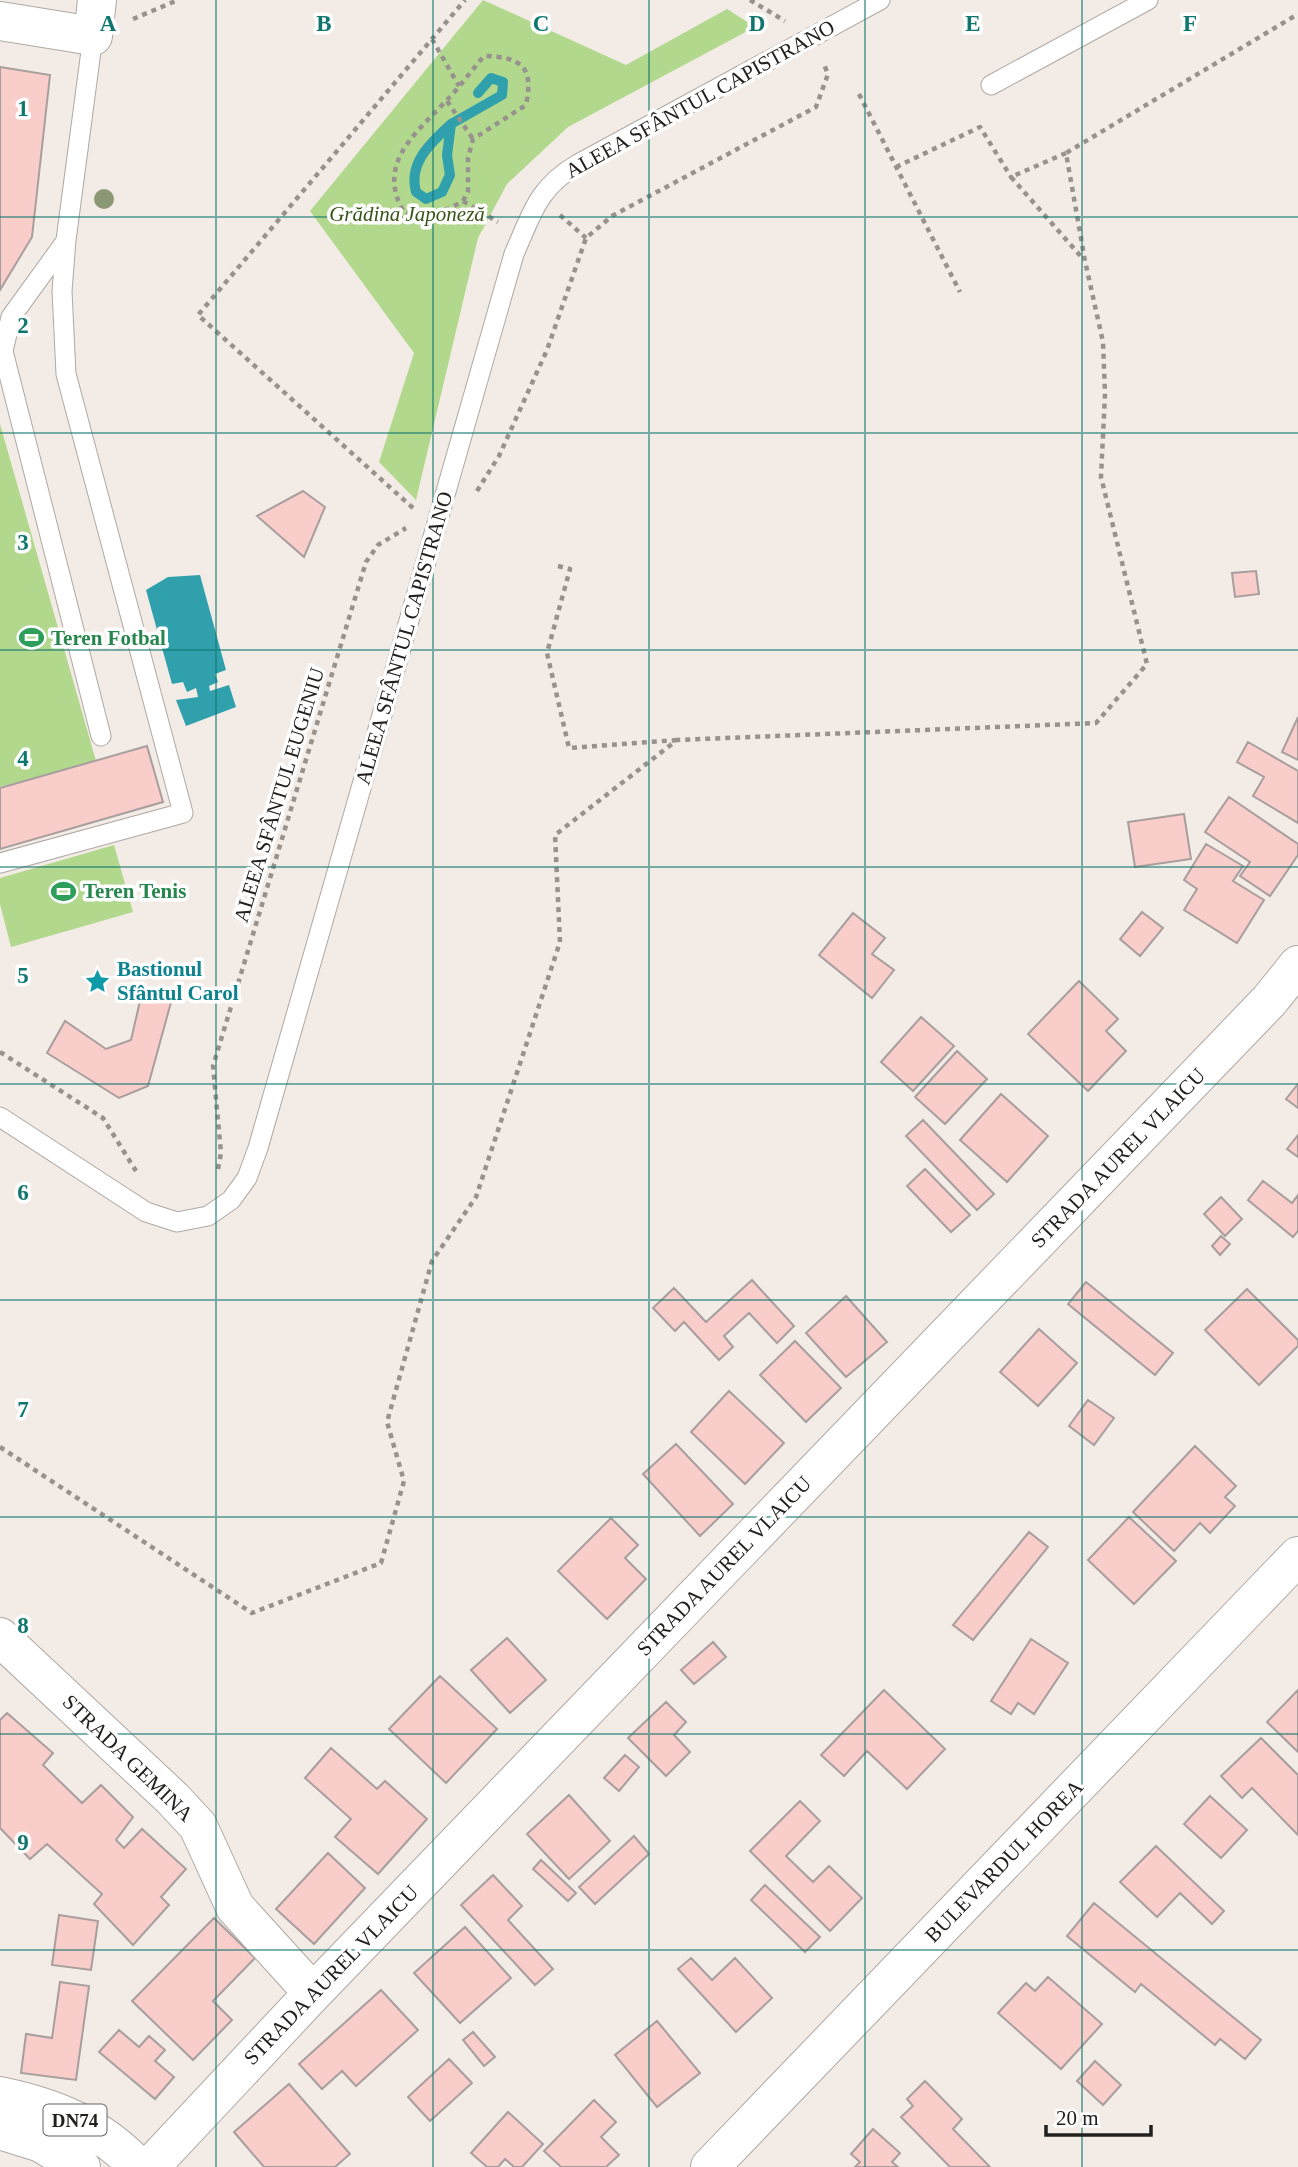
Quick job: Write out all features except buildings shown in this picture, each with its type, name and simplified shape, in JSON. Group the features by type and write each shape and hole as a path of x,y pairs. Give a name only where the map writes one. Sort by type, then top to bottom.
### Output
{"street":[{"path":"0,21 95,18"},
{"name":"STRADA AUREL VLAICU","path":"149,2167 313,1993 1259,1011 1298,965"},
{"name":"BULEVARDUL HOREA","path":"710,2167 1298,1556"},
{"name":"STRADA GEMINA","path":"0,1637 173,1799 198,1826 235,1907 313,1993"},
{"name":"DN74","path":"0,2096 20,2100 91,2127 119,2147 138,2167"},
{"name":"DN74","path":"0,2130 41,2143 80,2167"}],"lane":[{"name":"ALEEA SFÂNTUL CAPISTRANO","path":"0,1118 146,1212 177,1222 208,1216 231,1200 247,1178 258,1148 514,254 539,197 560,174 880,0"},
{"path":"991,85 1148,0"},
{"path":"0,863 183,813 66,374 62,290 66,240 95,18"},
{"path":"66,240 6,320 3,351 101,736"}],"path":[{"path":"95,18 178,0"},
{"path":"465,0 198,315 417,512 459,519 499,456 547,350 586,238 612,216 816,107 828,74 811,37 750,0"},
{"path":"1011,177 1066,153 1298,14"},
{"path":"432,39 459,86"},
{"path":"484,56 506,57 523,67 531,84 526,106 473,139 468,158 468,192 463,201 447,211 422,216 405,214 395,198 393,181 407,141 448,103 459,86 484,56"},
{"path":"859,94 960,292"},
{"path":"448,103 473,139"},
{"path":"896,167 980,127 1011,177 1085,261"},
{"path":"558,566 570,569 547,653 569,748 677,740 1096,723 1147,664 1101,477 1105,394 1103,342 1085,261 1066,153"},
{"path":"463,201 498,222 494,235"},
{"name":"ALEEA SFÂNTUL EUGENIU","path":"217,1174 221,1153 213,1066 366,562 378,545 415,523 421,499"},
{"path":"0,1447 252,1613 381,1563 404,1481 387,1422 432,1261 476,1197 560,942 555,835 677,740"},
{"path":"0,1052 103,1118 138,1175"}],"green space":[{"name":"Grădina Japoneză","path":"483,0 626,65 727,9 755,27 568,127 507,184 478,238 416,500 379,462 414,353 310,211"},
{"name":"Teren Fotbal","path":"0,424 96,761 0,787"},
{"name":"Teren Tenis","path":"114,845 133,912 11,947 0,904 0,878"}],"water":[{"path":"200,575 226,670 215,674 218,682 209,686 210,691 229,685 236,707 186,726 176,700 198,697 196,688 187,692 183,682 172,684 146,590 168,577"}],"waterway":[{"path":"451,124 429,146 418,162 414,181 416,192 426,199 442,192 450,175 447,155 451,124 502,95 503,82 491,78 478,93"}],"place":[{"name":"Teren Fotbal","path":"31,638"},
{"name":"Teren Tenis","path":"63,891"},
{"name":"Bastionul Sfântul Carol","path":"97,981"}]}
